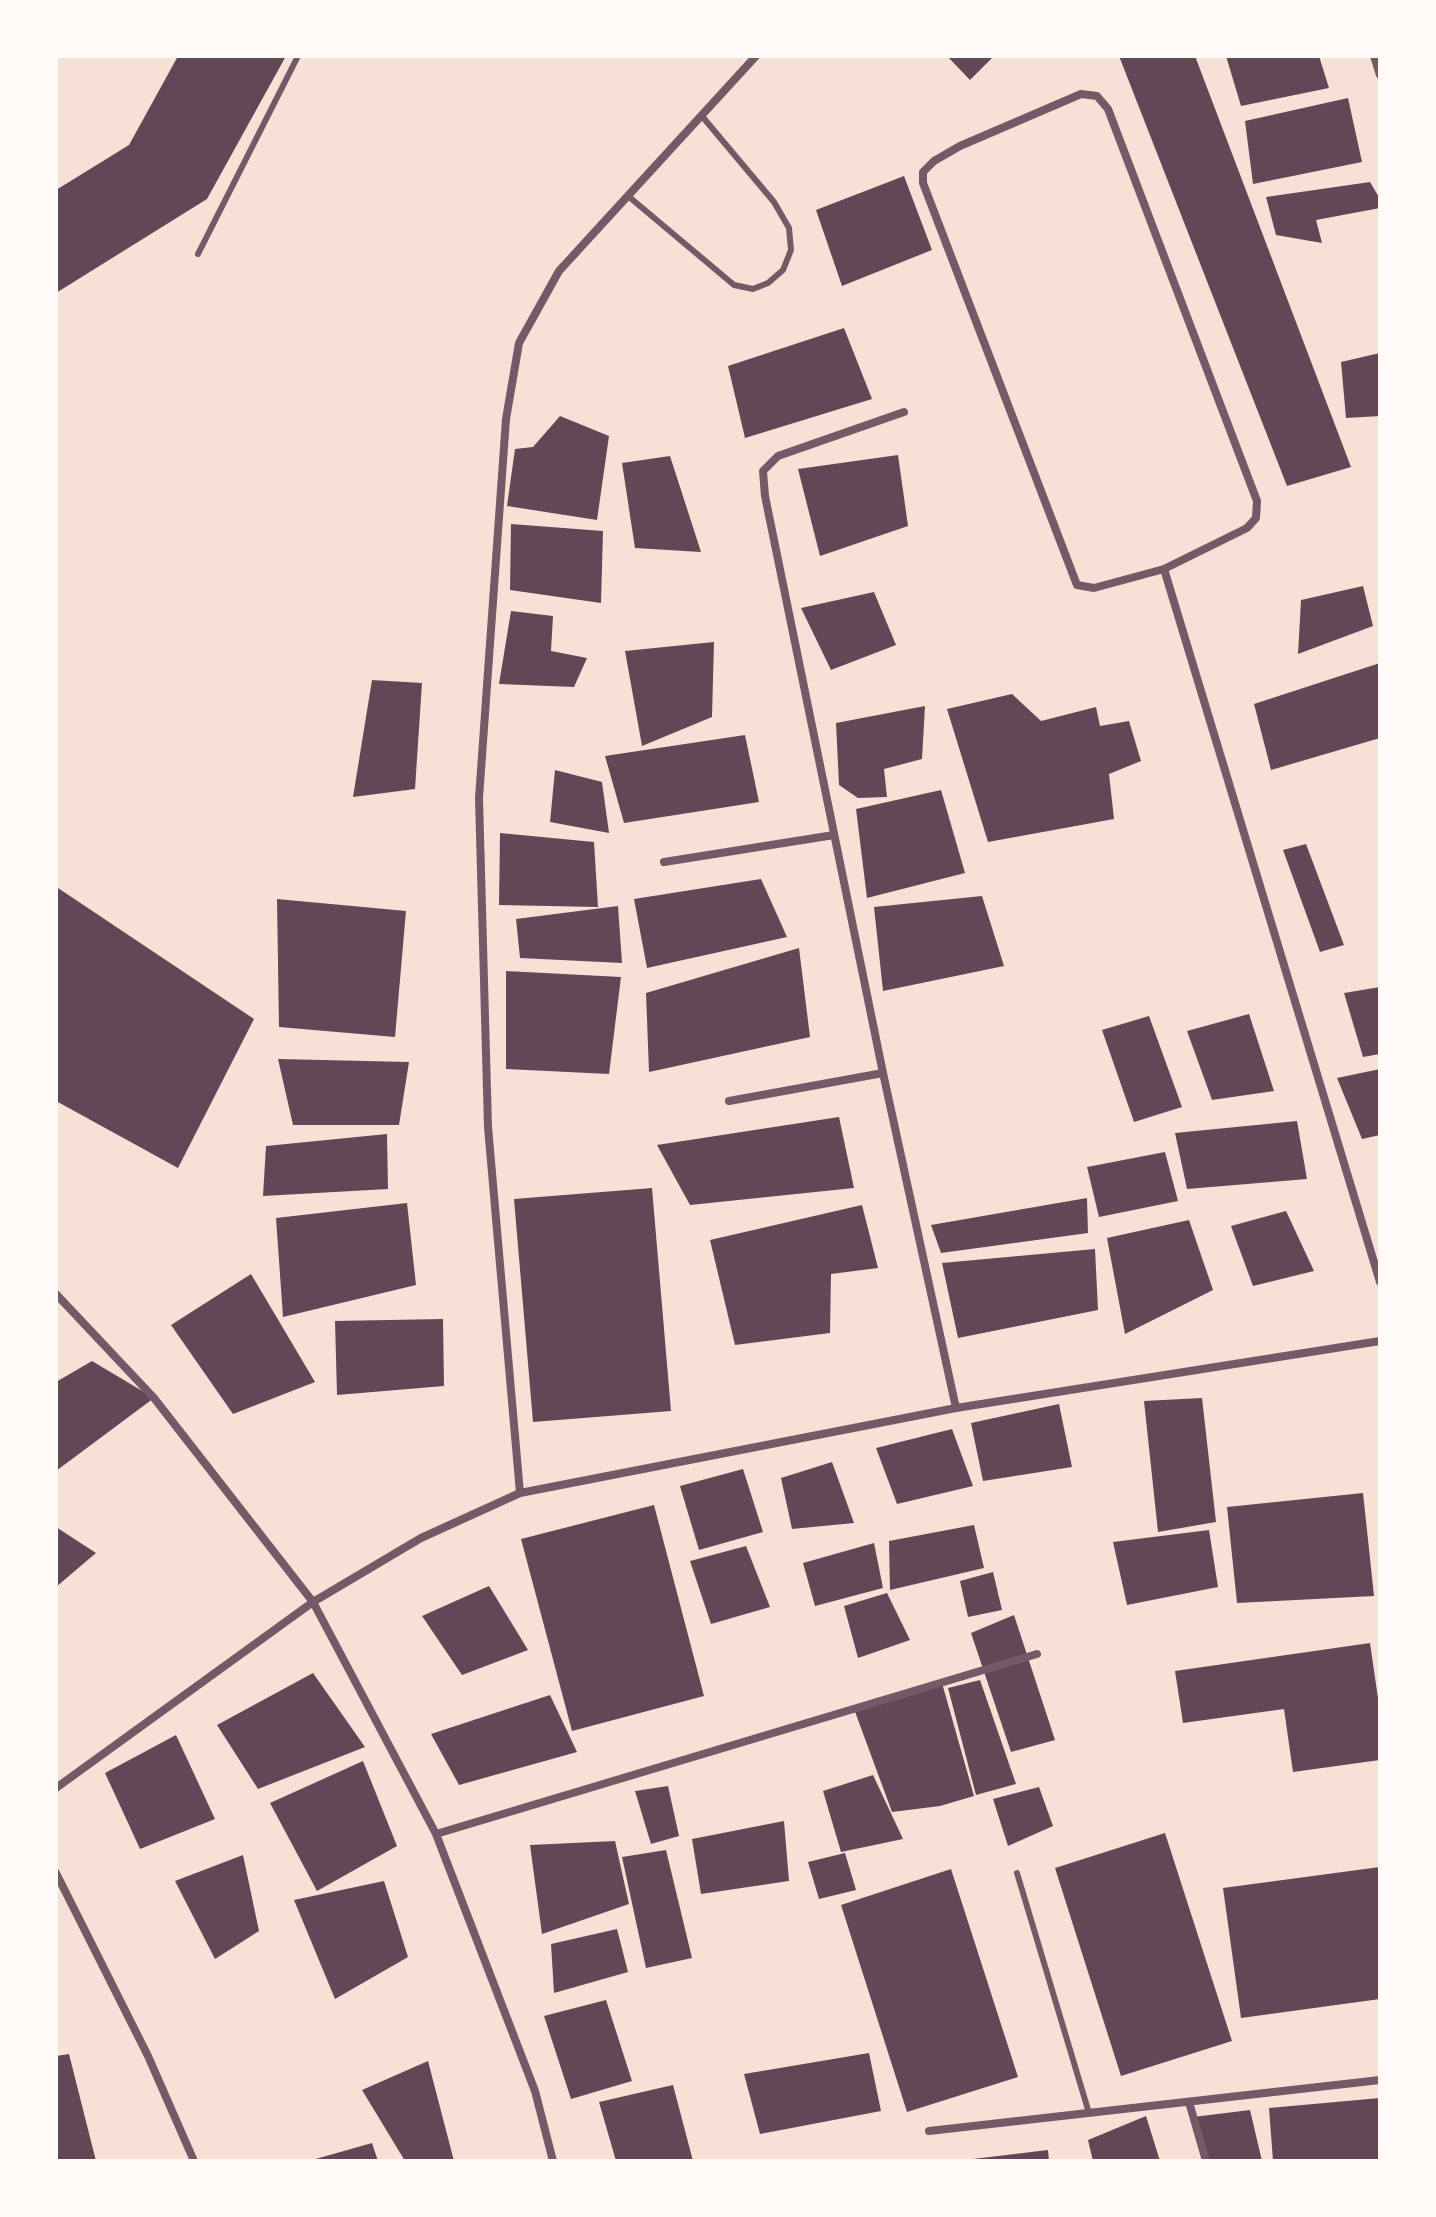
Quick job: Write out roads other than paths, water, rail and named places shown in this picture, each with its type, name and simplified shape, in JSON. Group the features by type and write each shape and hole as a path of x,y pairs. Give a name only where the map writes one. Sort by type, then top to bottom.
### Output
{"street":[{"path":"520,1493 488,1127 479,798 506,419 519,343 559,271 756,56"},
{"path":"1374,56 1380,75"},
{"path":"1081,94 1097,96 1108,109 1257,501 1256,518 1247,528 1164,569 1094,588 1077,585 923,183 923,172 947,153 1081,94"},
{"path":"904,412 778,456 763,471 765,496 883,1073 956,1408"},
{"path":"1164,569 1380,1282"},
{"path":"664,862 834,835"},
{"path":"729,1101 883,1073"},
{"path":"56,1294 154,1398 313,1602 436,1834 535,2091 553,2161"},
{"path":"56,1788 313,1602 421,1538 520,1493 956,1408 1380,1341"},
{"path":"436,1834 1037,1654"},
{"path":"56,1873 148,2056 194,2161"},
{"path":"929,2131 1380,2080"},
{"path":"1189,2102 1206,2161"}],"lane":[{"path":"198,254 298,56"},
{"path":"628,196 734,285 753,289 768,283 783,270 791,250 789,228 774,202 701,115"},
{"path":"1017,1873 1089,2113"}]}
